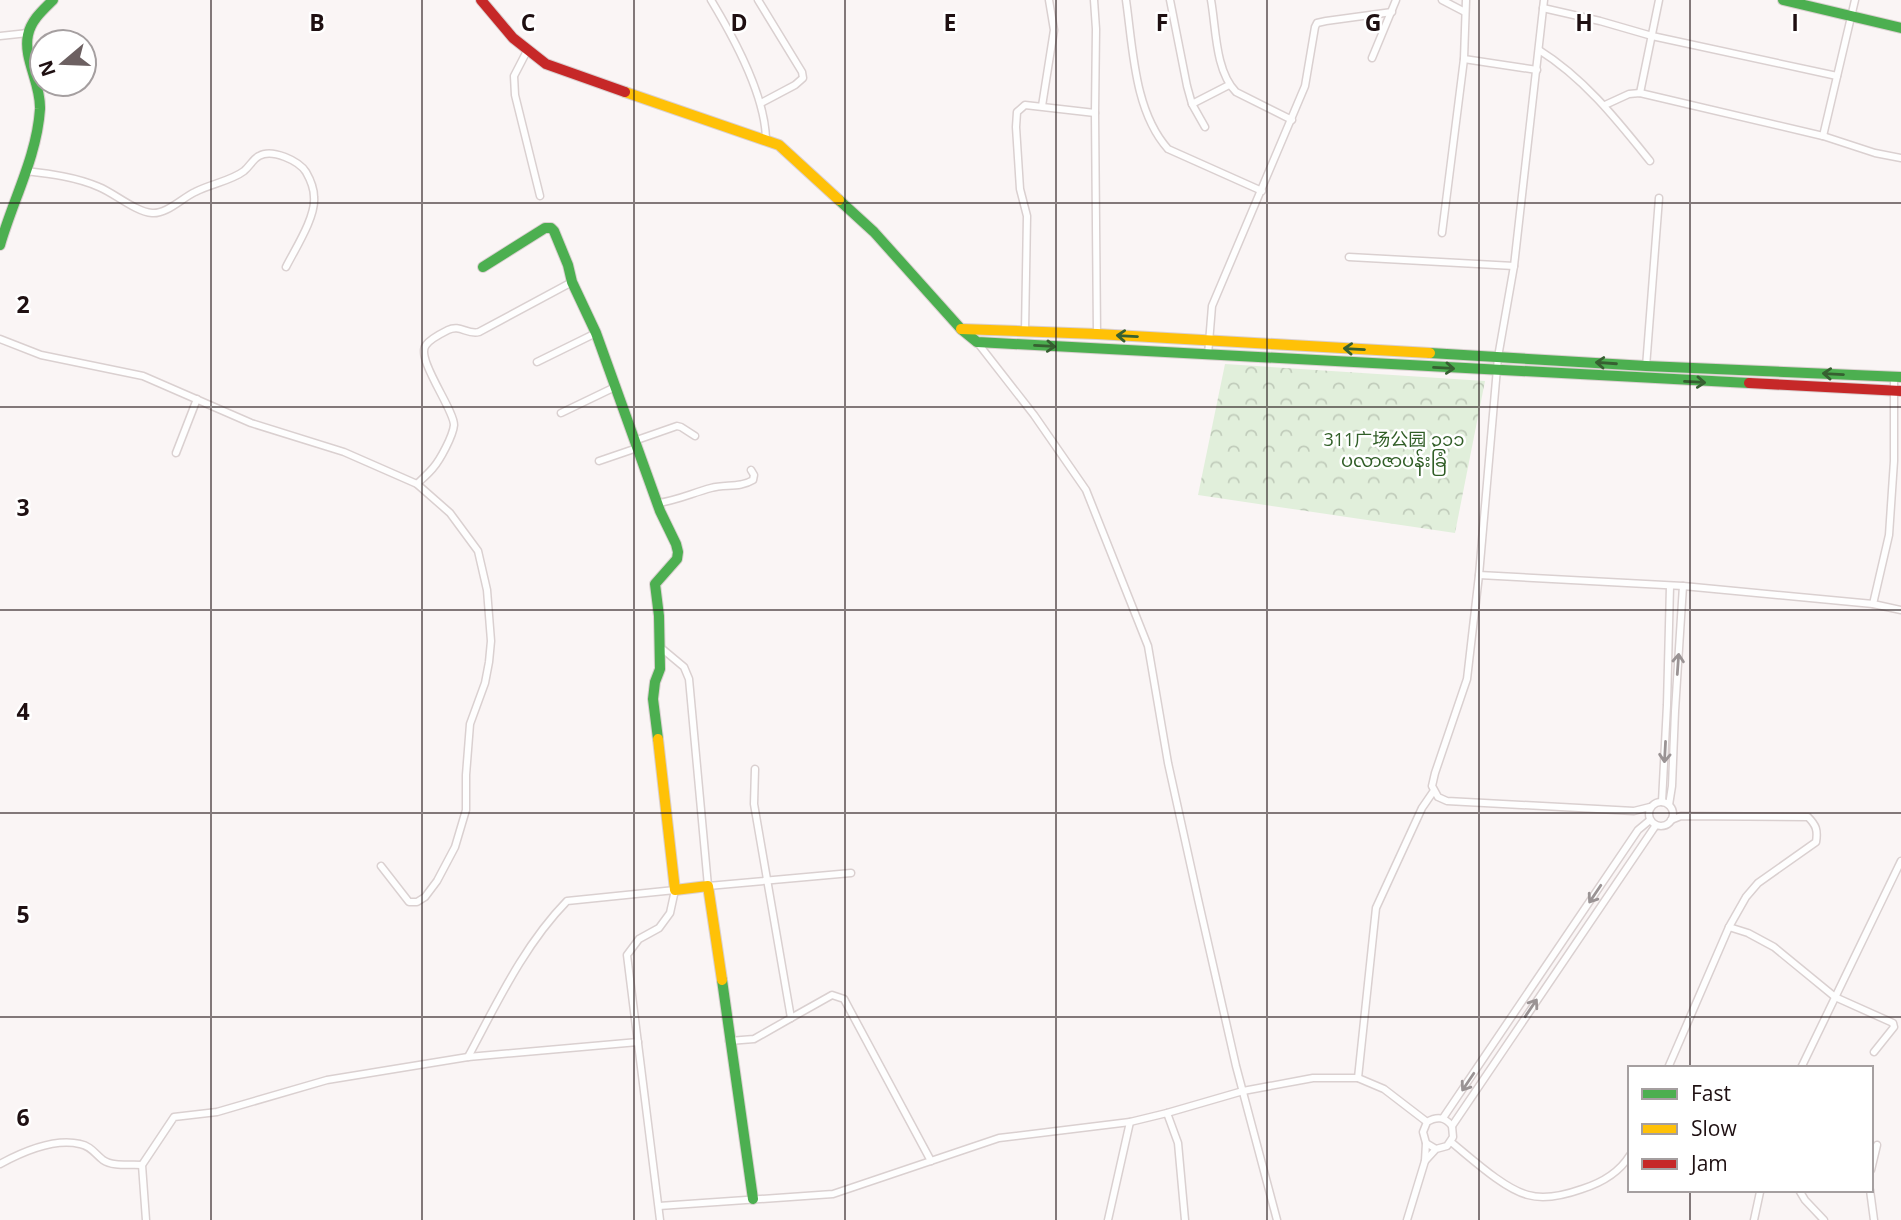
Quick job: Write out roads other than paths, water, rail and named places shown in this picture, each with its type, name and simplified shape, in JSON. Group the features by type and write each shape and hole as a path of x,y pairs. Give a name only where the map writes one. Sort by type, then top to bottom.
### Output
{"main road":[{"path":"29,28 40,11 52,0"},
{"path":"481,0 513,37 546,64 779,145 874,232 961,329 977,342 1898,391"},
{"path":"1783,0 1901,28"},
{"path":"0,245 6,219 26,171 39,119 39,98"},
{"path":"483,267 545,228 554,231 572,282 596,333 657,503 676,544 677,559 655,584 659,616 660,669 653,699 675,890 708,886 753,1199"},
{"path":"961,329 1898,377"},
{"path":"1294,360 1295,345"},
{"path":"1381,350 1381,365"},
{"path":"1571,374 1572,361"},
{"path":"1719,383 1721,369"},
{"path":"1788,386 1791,372"}],"street":[{"path":"711,0 729,30 761,103 766,124 766,141"},
{"path":"758,0 802,72 803,78 761,103"},
{"path":"1042,106 1054,30 1049,0"},
{"path":"1094,0 1097,334"},
{"path":"1126,0 1136,80 1158,138 1168,149 1262,191"},
{"path":"1170,0 1186,86 1192,104 1205,127"},
{"path":"1211,0 1220,59 1229,85 1236,92 1292,120"},
{"path":"1372,58 1396,0"},
{"path":"1442,0 1465,12"},
{"path":"1442,233 1464,59 1466,0"},
{"path":"1640,93 1659,0"},
{"path":"1823,136 1855,0"},
{"path":"1681,816 1668,806 1656,803 1634,811 1447,801 1433,792 1432,782 1467,679 1498,356 1514,265 1544,4 1652,36 1837,76"},
{"path":"1208,355 1212,306 1305,86 1315,27 1318,23 1391,12"},
{"path":"0,36 28,33"},
{"path":"528,49 514,75 515,95 540,196"},
{"path":"1539,50 1560,62 1605,105 1650,161"},
{"path":"1464,59 1537,70"},
{"path":"1192,104 1229,85"},
{"path":"1605,105 1629,93 1640,93 1823,136 1875,153 1901,158"},
{"path":"1025,332 1027,216 1020,188 1017,113 1025,105 1095,113"},
{"path":"26,171 75,178 101,187 151,213 162,211 196,191 234,176 244,171 257,157 272,153 299,163 308,177 315,199 310,219 286,267"},
{"path":"1645,379 1659,198"},
{"path":"1349,257 1514,265"},
{"path":"417,484 433,468 453,433 454,421 423,351 425,345 455,327 473,333 479,332 572,282"},
{"path":"537,362 596,333"},
{"path":"0,339 51,357 143,376 251,423 344,452 417,484 450,513 478,551 487,590 491,641 485,682 470,724 466,810 455,846 425,897 417,902 409,902 381,866"},
{"path":"977,342 1034,415 1086,490 1147,646 1168,763 1243,1091 1277,1220"},
{"path":"1873,604 1889,535 1898,377"},
{"path":"561,413 615,387"},
{"path":"176,453 197,399"},
{"path":"599,461 677,426 695,436"},
{"path":"657,503 670,502 718,486 738,486 750,482 754,475 751,470"},
{"path":"1479,575 1683,586 1873,604 1901,610"},
{"path":"1670,586 1667,705 1668,806 1671,820"},
{"path":"1668,806 1672,786 1683,586"},
{"path":"660,646 684,667 689,679 708,886 851,873"},
{"path":"755,769 754,804 791,1018"},
{"path":"1358,1078 1376,908 1422,808 1433,792"},
{"path":"1452,1126 1616,882 1652,821 1650,807"},
{"path":"1634,811 1666,825 1681,816 1808,817 1818,832 1816,842 1758,884 1746,897 1729,927 1669,1066"},
{"path":"1443,1118 1638,830 1652,821"},
{"path":"1802,1066 1901,860"},
{"path":"1607,876 1616,882"},
{"path":"468,1057 512,976 548,920 567,901 675,890 670,913 659,928 639,939 627,955 660,1220"},
{"path":"1729,927 1748,933 1774,947 1835,997 1893,1023 1894,1027 1874,1052"},
{"path":"1552,958 1561,964"},
{"path":"729,1041 754,1039 832,995 844,999 931,1161"},
{"path":"146,1220 142,1165 174,1116 217,1112 327,1080 468,1057 638,1042"},
{"path":"1495,1042 1504,1048"},
{"path":"659,1206 833,1194 999,1138 1130,1122 1243,1091 1312,1077 1358,1078 1384,1089 1427,1122"},
{"path":"1167,1113 1178,1143 1185,1220"},
{"path":"1407,1220 1425,1161 1426,1143 1423,1132 1427,1122 1443,1118 1452,1126 1454,1137 1447,1146 1436,1149 1425,1161"},
{"path":"1108,1220 1130,1122"},
{"path":"0,1164 26,1150 66,1142 82,1144 110,1163 142,1165"},
{"path":"1451,1142 1511,1188 1529,1196 1565,1195 1599,1183 1628,1157"},
{"path":"1426,1143 1436,1149"},
{"path":"1873,1162 1877,1145"},
{"path":"1754,1220 1760,1192"},
{"path":"1800,1192 1824,1220"},
{"path":"1870,1192 1874,1220"}],"park label":[{"name":"311广场公园 ၃၁၁ ပလာဇာပန်းခြံ","path":"1394,450"}]}
